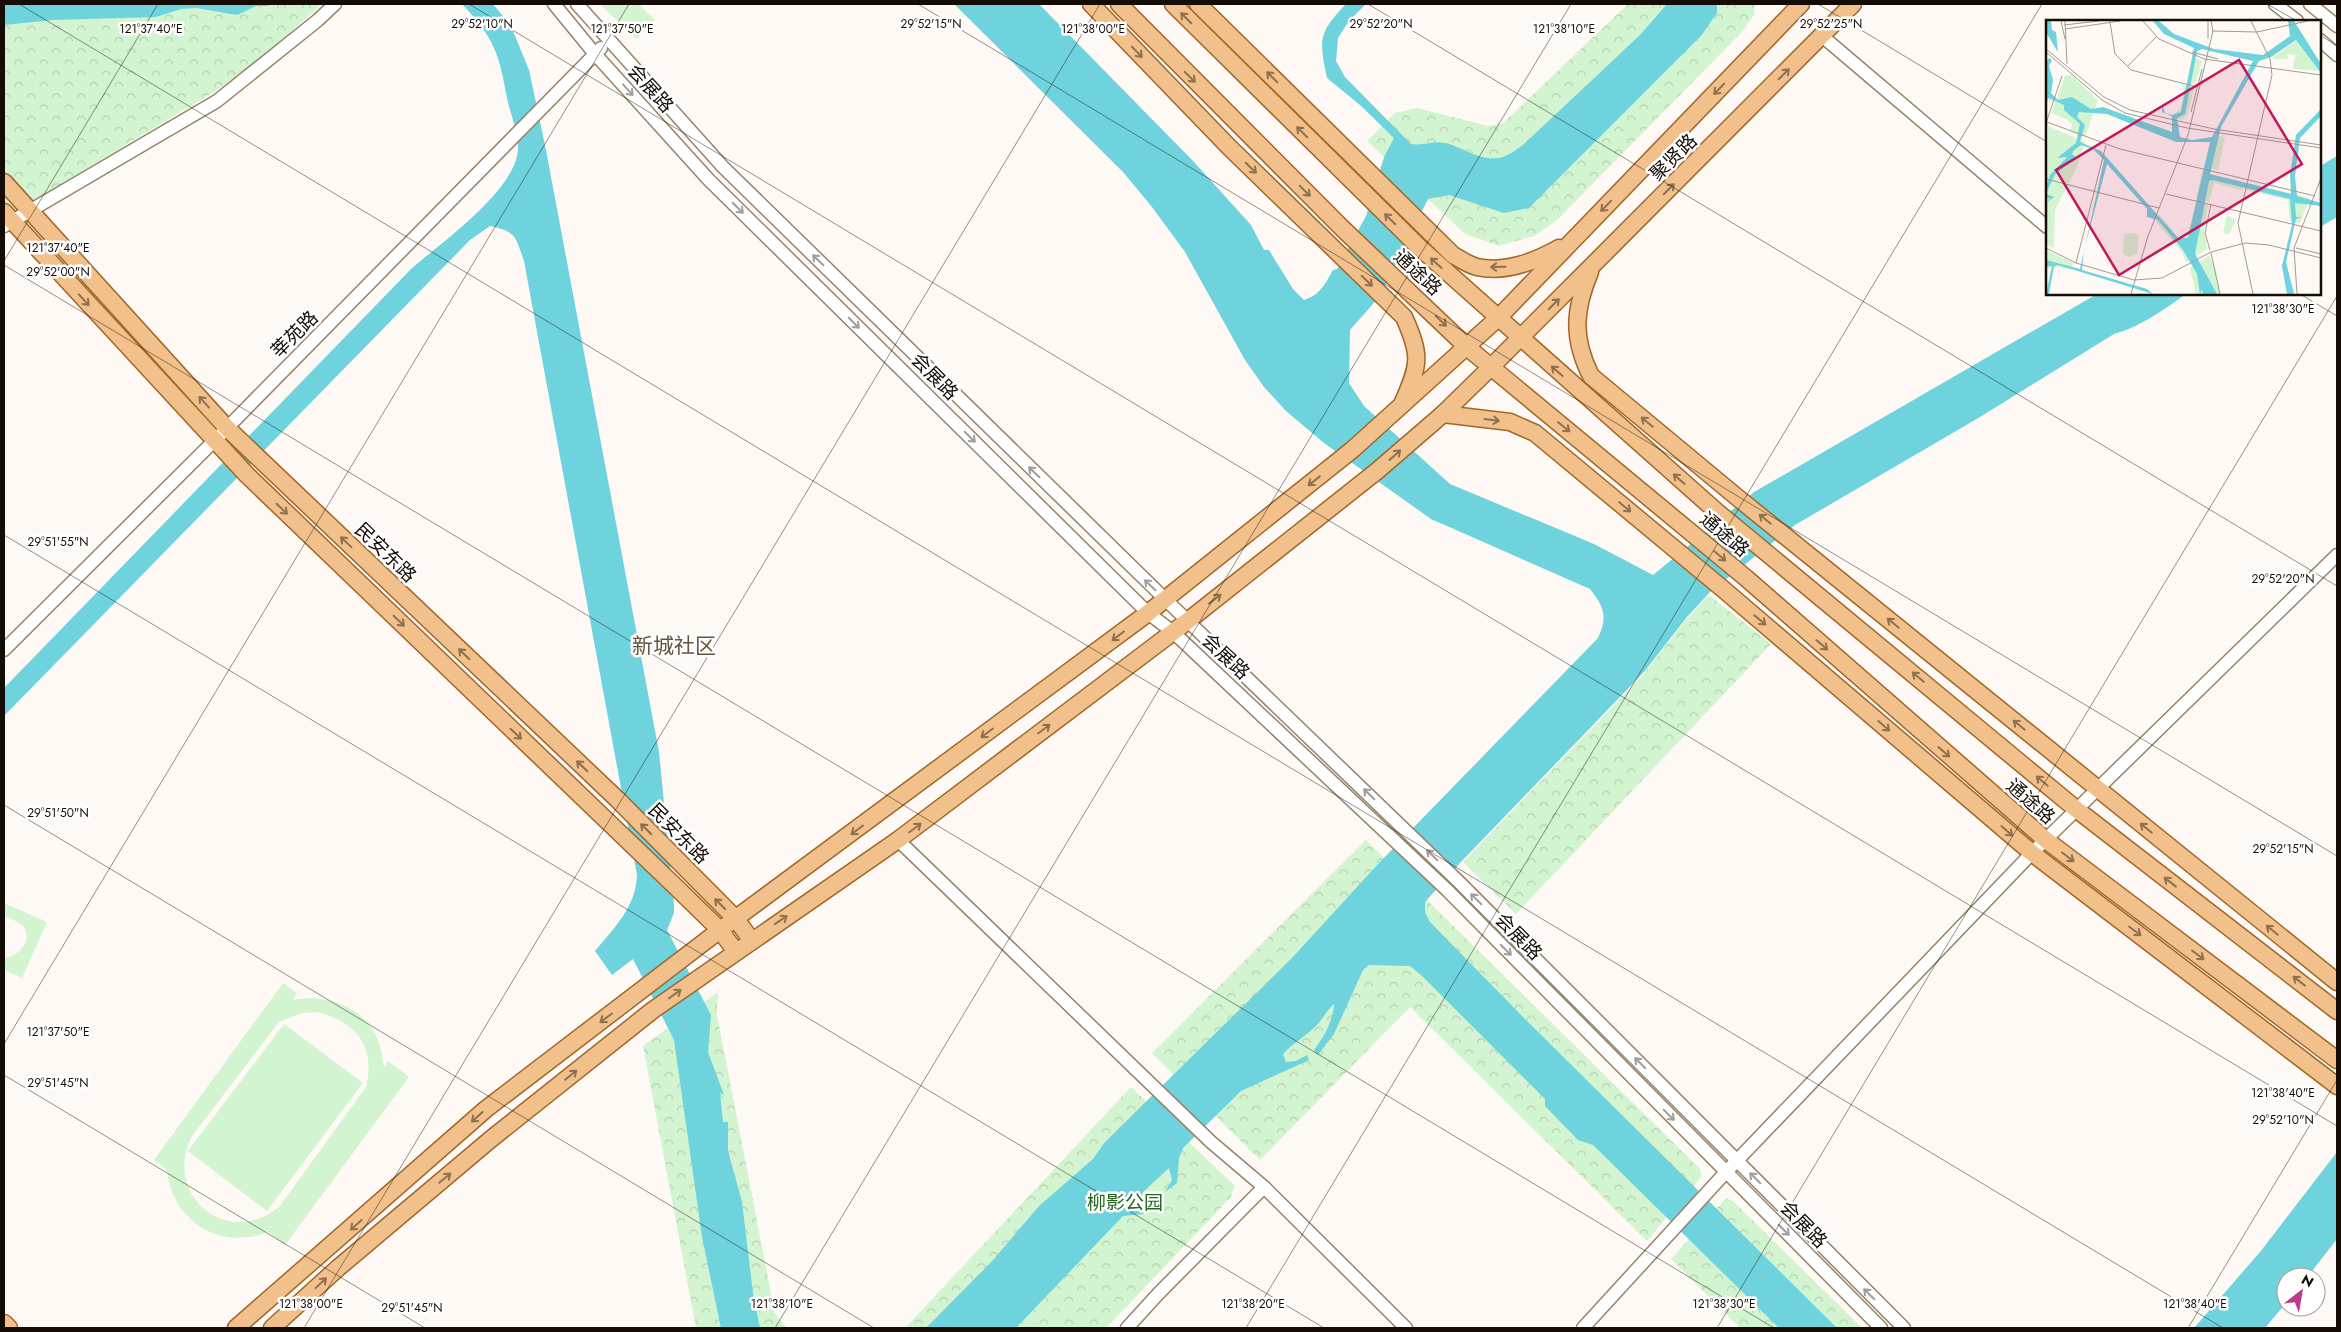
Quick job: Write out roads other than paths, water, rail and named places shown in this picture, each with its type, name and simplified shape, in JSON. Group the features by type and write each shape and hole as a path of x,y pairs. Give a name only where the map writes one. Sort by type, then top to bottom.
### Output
{"main road":[{"path":"1091,4 1229,147 1404,316 1415,342 1416,369 1401,407"},
{"name":"通途路","path":"1119,4 1164,52 1342,228 1468,348 1746,578 2046,840 2337,1060"},
{"name":"通途路","path":"1173,4 1361,192 1419,247 1519,338 1716,511 1768,552 2076,809 2337,1011"},
{"path":"1198,4 1453,255 1477,267 1502,268 1544,257 1575,238"},
{"name":"聚贤路","path":"272,1328 338,1268 491,1139 653,1010 898,840 1189,620 1377,471 1443,414 1491,367 1853,4"},
{"name":"聚贤路","path":"236,1328 486,1109 720,930 1148,613 1352,450 1468,348 1498,318 1794,6"},
{"name":"民安东路","path":"4,182 232,433 617,799 736,919 752,940"},
{"path":"6,220 219,447 720,930 736,952"},
{"path":"1593,266 1577,309 1577,335 1583,360 1591,376 1738,498 2337,982"},
{"path":"1443,414 1510,422 1535,433 1723,589 2032,853 2337,1086"},
{"path":"4,1323 9,1328"}],"street":[{"path":"6,220 30,211 217,101 318,20 335,4"},
{"name":"会展路","path":"554,4 595,54 708,179 1148,613 1173,632 1447,890 1881,1328"},
{"name":"会展路","path":"578,4 608,41 722,167 1165,599 1189,620 1459,882 1904,1328"},
{"path":"2276,4 2296,20"},
{"path":"2310,4 2337,26"},
{"path":"1822,36 2046,226"},
{"name":"莘苑路","path":"4,650 219,447 608,41"},
{"path":"2321,41 2337,55"},
{"path":"1583,1328 1726,1172 2032,853 2096,788 2337,555"},
{"path":"898,840 1211,1142 1264,1187 1406,1328"},
{"path":"1127,1328 1264,1187"}],"water":[{"path":"4,4 269,4 268,6 256,6 237,15 196,8 181,9 156,17 53,20 4,25"},
{"path":"462,4 493,4 511,26 529,70 546,150 659,752 674,903 674,913 667,930 711,1015 708,1052 724,1095 720,1093 723,1122 728,1122 728,1151 742,1202 753,1293 760,1328 721,1328 702,1237 674,1040 633,959 612,975 595,951 628,907 636,887 637,875 524,261 514,236 505,230 490,226 470,240 4,716 4,688 412,268 459,230 493,197 506,180 515,163 518,147 517,135 498,57 488,37"},
{"path":"954,4 1039,4 1194,162 1251,225 1264,250 1269,250 1293,289 1304,300 1318,292 1333,270 1337,269 1366,216 1384,157 1394,138 1360,105 1327,78 1322,46 1323,38 1330,22 1346,4 1366,4 1349,21 1338,38 1336,61 1345,77 1411,144 1446,143 1481,157 1496,158 1503,157 1523,145 1640,35 1667,4 1717,4 1717,13 1701,36 1529,208 1504,213 1449,195 1428,199 1380,296 1350,330 1349,383 1364,406 1450,484 1594,544 1653,575 1754,492 2095,295 2185,295 2152,317 2134,327 2114,334 1980,417 1795,525 1711,591 1687,617 1644,672 1460,863 1425,902 1425,912 1430,922 1521,1015 1837,1328 1779,1328 1593,1145 1578,1140 1545,1106 1545,1099 1422,976 1410,966 1369,965 1363,970 1334,1034 1318,1055 1314,1050 1332,1017 1334,1004 1316,1026 1283,1054 1286,1062 1296,1061 1307,1055 1309,1060 1241,1091 1183,1148 1179,1158 1177,1183 1165,1192 1172,1180 1169,1168 1145,1190 1135,1205 1141,1208 1156,1198 1143,1214 1123,1216 1016,1328 926,1328 994,1259 1039,1206 1093,1159 1105,1142 1291,959 1379,863 1598,638 1603,624 1603,612 1599,601 1590,589 1431,519 1324,443 1286,411 1264,387 1245,360 1185,252 1123,172"},
{"path":"2337,156 2337,217 2321,226 2321,165"},
{"path":"2337,1152 2337,1239 2315,1267 2276,1267 2276,1315 2265,1328 2194,1328 2260,1252"}],"district":[{"name":"新城社区","path":"674,646"}],"park label":[{"name":"柳影公园","path":"1125,1202"}]}
